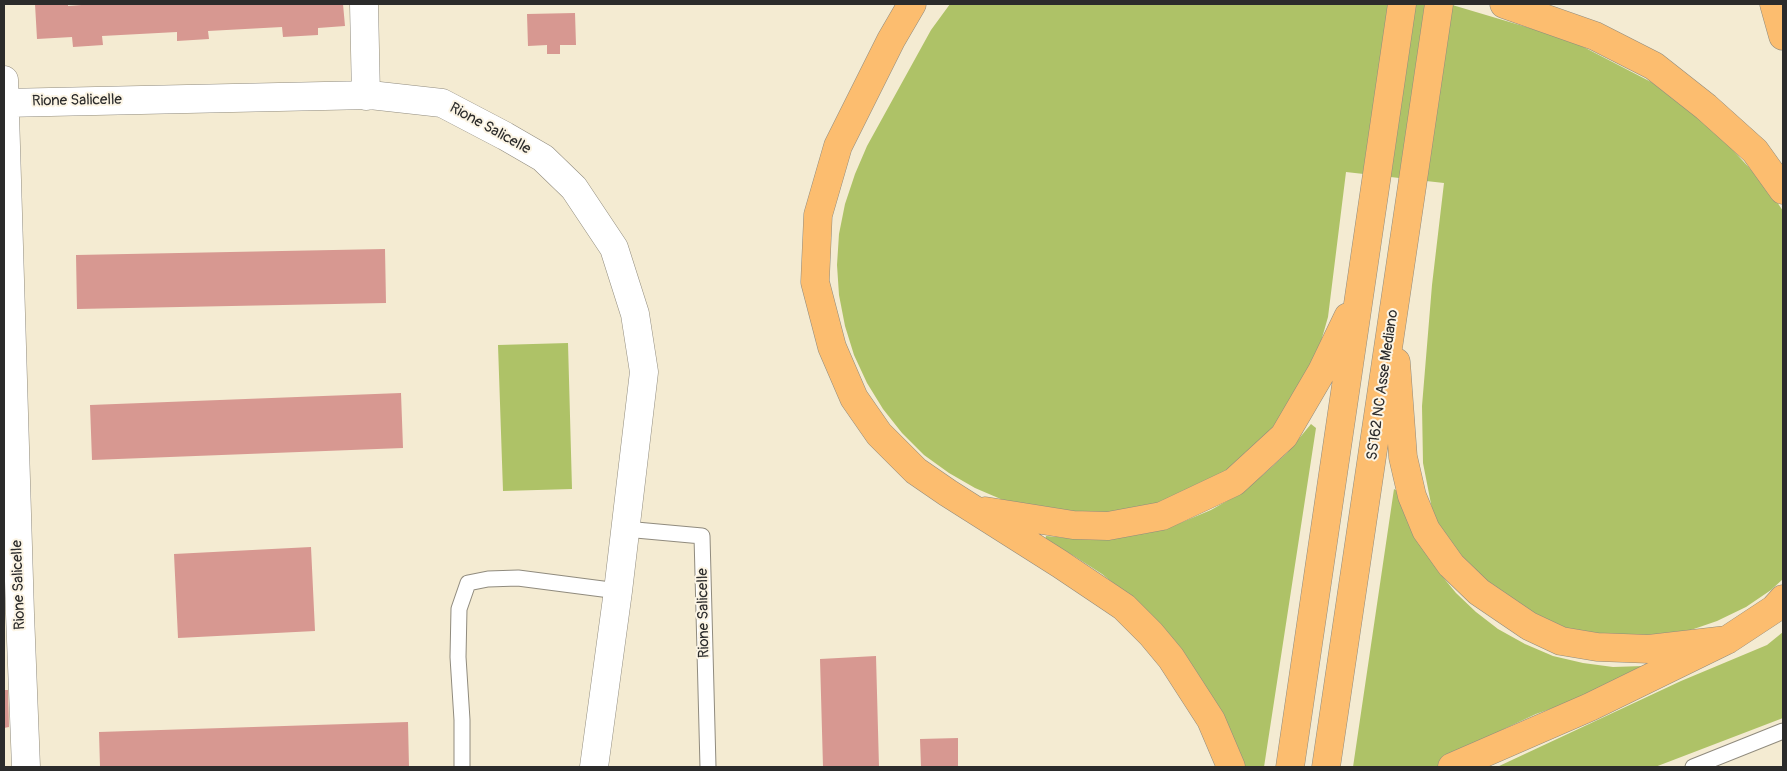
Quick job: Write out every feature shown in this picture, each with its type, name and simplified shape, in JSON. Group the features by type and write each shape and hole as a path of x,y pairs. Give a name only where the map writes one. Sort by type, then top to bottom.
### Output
{"highway":[{"path":"892,40 898,4"},
{"path":"912,4 838,146 818,215 815,282 832,347 854,398 879,434 916,471 1124,607 1151,634 1170,658 1211,720 1231,767"},
{"path":"892,40 930,4"},
{"path":"1290,767 1402,4"},
{"name":"SS162 NC Asse Mediano","path":"1326,767 1439,4"},
{"path":"1504,4 1595,36 1654,66 1706,107 1754,151 1783,190"},
{"path":"1774,4 1783,36"},
{"path":"974,509 1073,525 1108,526 1162,516 1234,482 1284,436 1322,371 1359,293"},
{"path":"1392,323 1400,398 1403,457 1412,496 1426,530 1451,564 1479,592 1530,626 1561,641 1597,647 1649,649 1726,640"},
{"path":"1452,767 1590,707 1726,640 1774,609 1783,599"}],"street":[{"path":"364,4 366,96"},
{"name":"Rione Salicelle","path":"26,767 4,95 366,96 442,103 543,158 574,188 614,248 635,314 644,372 618,591 594,767"}],"lane":[{"name":"Rione Salicelle","path":"625,529 702,536 708,767"},
{"path":"462,767 462,720 458,657 459,609 468,583 488,579 518,578 618,591"},
{"path":"1693,767 1783,731"}],"green space":[{"path":"950,4 1449,4 1570,40 1653,83 1718,134 1767,187 1783,211 1783,579 1771,590 1746,607 1717,621 1688,631 1626,638 1565,628 1536,617 1484,584 1443,537 1432,509 1423,463 1422,406 1432,285 1444,183 1346,172 1328,317 1320,345 1278,425 1235,464 1210,481 1154,505 1124,511 1093,514 1063,513 1003,500 975,488 949,473 924,455 902,433 883,409 867,383 854,355 845,326 839,295 837,265 839,234 845,204 867,146 931,30"},
{"path":"568,343 572,489 503,491 498,345"},
{"path":"1311,424 1316,428 1264,767 1244,767 1214,700 1196,671 1175,643 1128,595 1102,574 1045,540 1046,536 1080,539 1114,538 1147,533 1180,523 1211,510 1239,494 1264,474 1287,453"},
{"path":"1394,489 1399,492 1423,547 1438,571 1456,593 1498,629 1525,644 1553,656 1613,667 1644,666 1567,703 1536,714 1506,728 1477,743 1443,767 1353,767"},
{"path":"1783,632 1783,718 1655,767 1497,767 1681,681 1767,645"}],"building":[{"path":"35,4 68,4 68,6 95,4 343,4 345,26 318,28 318,35 283,37 282,27 208,31 209,39 177,41 177,32 102,36 103,45 73,47 72,37 37,39"},
{"path":"575,13 576,45 560,45 560,54 547,54 547,45 528,46 527,14"},
{"path":"385,249 386,303 77,309 76,255"},
{"path":"401,393 403,448 92,460 90,405"},
{"path":"311,547 315,631 178,638 174,554"},
{"path":"876,656 879,767 823,767 820,659"},
{"path":"4,690 8,690 9,727 4,728"},
{"path":"408,722 409,767 100,767 99,732"},
{"path":"958,738 958,767 921,767 920,739"}]}
